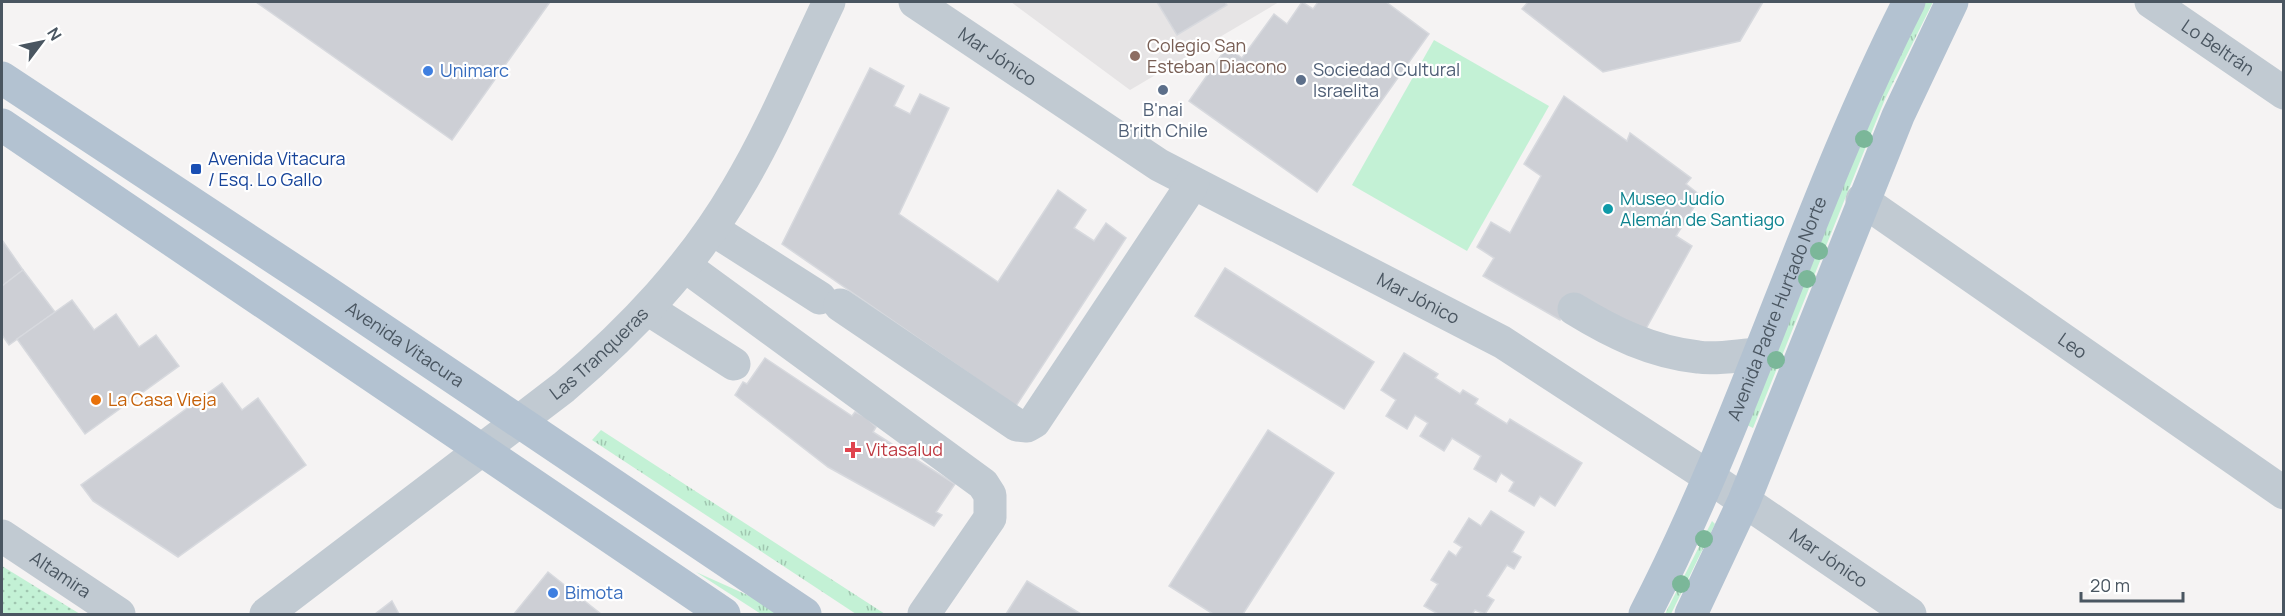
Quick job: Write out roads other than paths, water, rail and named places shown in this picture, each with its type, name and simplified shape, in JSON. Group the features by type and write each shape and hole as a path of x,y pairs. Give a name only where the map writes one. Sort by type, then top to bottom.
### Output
{"main road":[{"name":"Avenida Padre Hurtado Norte","path":"1645,615 1709,477 1827,184 1885,49 1909,2"},
{"path":"1691,615 1744,501 1862,200 1898,116 1952,2"},
{"name":"Avenida Vitacura","path":"2,78 805,615"},
{"path":"2,125 724,615"}],"street":[{"name":"Las Tranqueras","path":"266,615 519,422 608,350 648,309 685,266 712,229 759,149 829,2"},
{"name":"Mar Jónico","path":"915,2 1160,165 1488,334 1709,477 1910,615"},
{"name":"Lo Beltrán","path":"2151,2 2283,93"},
{"path":"712,229 830,302 1017,425 1027,426 1035,422 1194,183"},
{"name":"Leo","path":"1862,200 2283,494"},
{"path":"685,266 983,484 990,495 990,518 924,615"},
{"path":"648,309 734,364"},
{"path":"1574,309 1613,333 1660,350 1700,358 1758,354"},
{"name":"Altamira","path":"2,536 119,615"}],"place":[{"name":"Colegio San Esteban Diacono","path":"1135,56"},
{"name":"Unimarc","path":"428,71"},
{"name":"Sociedad Cultural Israelita","path":"1301,80"},
{"name":"B'nai B'rith Chile","path":"1163,90"},
{"name":"Avenida Vitacura / Esq. Lo Gallo","path":"196,169"},
{"name":"Museo Judío Alemán de Santiago","path":"1608,209"},
{"name":"La Casa Vieja","path":"96,400"},
{"name":"Vitasalud","path":"853,450"},
{"name":"Bimota","path":"553,593"}]}
